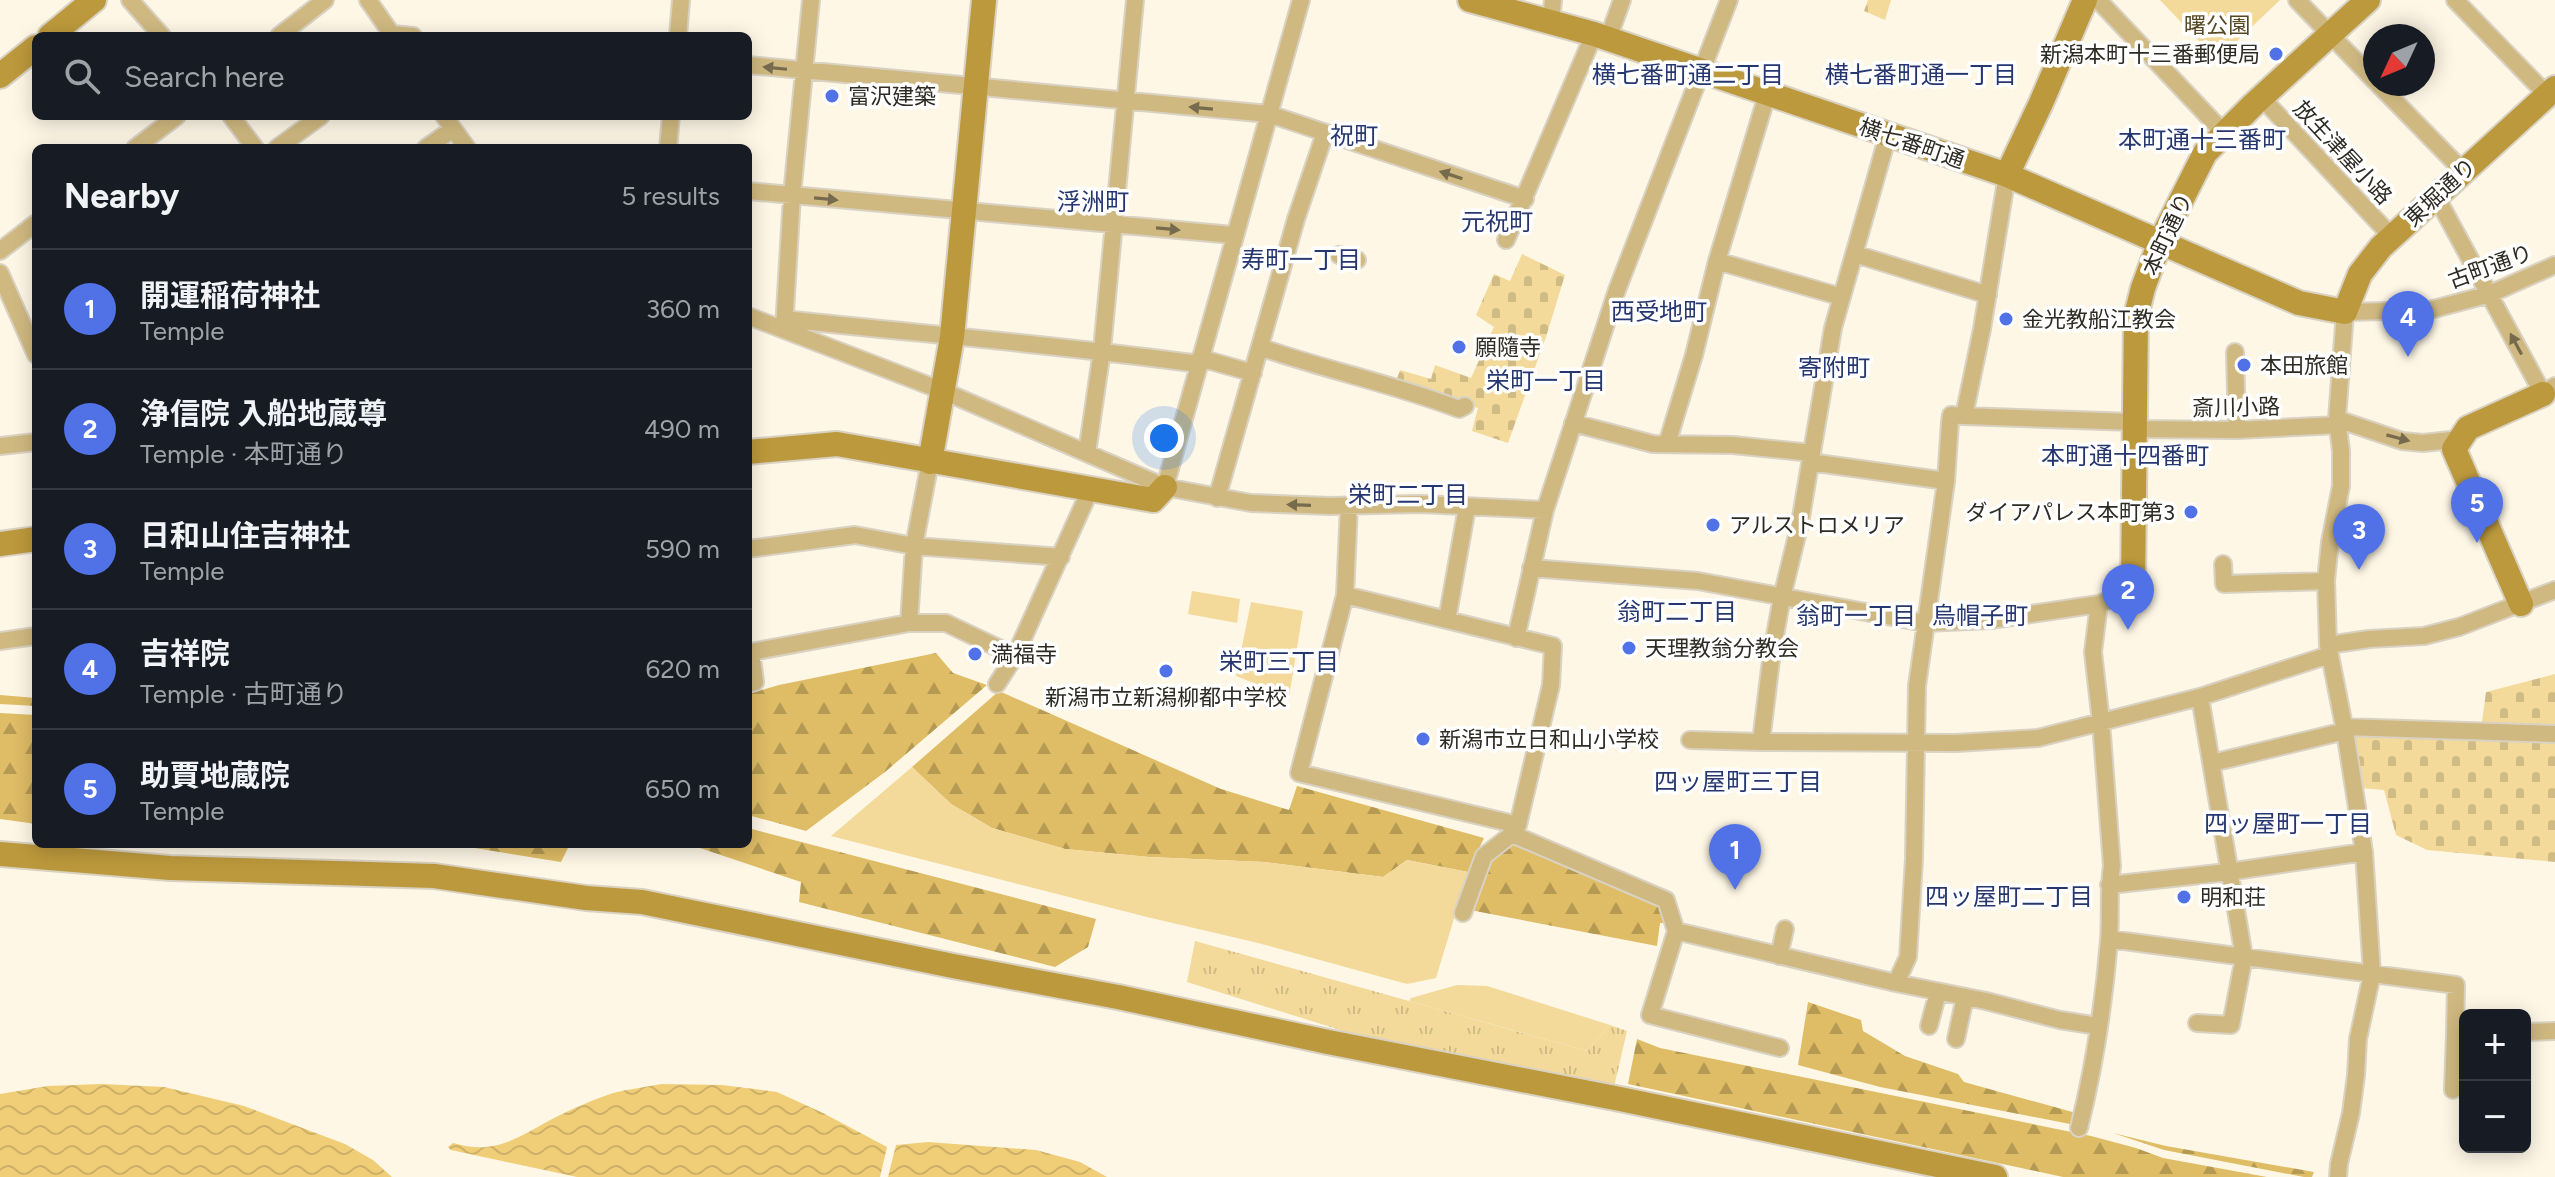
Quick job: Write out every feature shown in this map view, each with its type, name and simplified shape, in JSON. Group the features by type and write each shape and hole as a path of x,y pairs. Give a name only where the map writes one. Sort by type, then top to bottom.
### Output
{"street":[{"path":"55,32 94,0"},
{"path":"130,0 158,32"},
{"path":"284,32 325,0"},
{"path":"368,0 390,32"},
{"path":"678,32 681,0"},
{"path":"784,323 792,195 811,0"},
{"path":"909,623 914,546 952,337 984,0"},
{"path":"1087,453 1102,350 1135,0"},
{"path":"752,452 837,444 1153,500 1165,487 1301,0"},
{"name":"横七番町通","path":"1470,0 1552,10 1601,37 2007,175 2299,303 2345,312"},
{"path":"1506,240 1601,37 1622,0"},
{"path":"1516,638 1545,510 1618,287 1729,0"},
{"path":"1896,983 1908,957 1914,859 1917,686 1946,481 1951,415 1964,416 2007,175 2085,0"},
{"path":"2096,0 2109,0"},
{"path":"2096,0 2224,133"},
{"path":"2297,0 2363,69"},
{"name":"本町通り","path":"2133,590 2136,316 2160,242 2205,153 2368,0"},
{"path":"2455,0 2551,91"},
{"path":"0,76 32,50"},
{"path":"752,65 1269,114 1525,199"},
{"name":"東堀通り","path":"2345,312 2360,274 2381,247 2551,91"},
{"path":"1667,444 1767,95"},
{"path":"2389,96 2463,171"},
{"name":"放生津屋小路","path":"2262,98 2392,237"},
{"path":"140,144 172,120"},
{"path":"234,120 252,144"},
{"path":"282,144 316,120"},
{"path":"668,144 671,120"},
{"path":"430,144 449,123 464,144"},
{"path":"1217,498 1296,219 1325,133"},
{"path":"1761,742 1772,652 1800,523 1833,328 1888,135"},
{"path":"752,191 1233,235"},
{"path":"2436,196 2490,294 2549,390 2468,428 2454,449 2521,604"},
{"path":"0,251 32,226"},
{"path":"1855,254 1988,295"},
{"path":"1339,255 1357,260"},
{"path":"1717,261 1842,297"},
{"name":"古町通り","path":"2345,312 2430,310 2490,294 2555,265"},
{"path":"0,273 30,327"},
{"path":"2338,1177 2351,1113 2358,1039 2372,974 2364,852 2329,650 2326,581 2341,486 2338,422 2345,312"},
{"path":"752,317 784,323 1102,350 1199,361 1253,373"},
{"path":"784,323 1165,487 1251,503 1349,506 1421,504 1545,510"},
{"path":"1260,347 1459,409 1465,406"},
{"path":"2235,352 2237,430"},
{"name":"斎川小路","path":"1964,416 2237,430 2338,422"},
{"path":"2338,422 2402,441 2423,443 2460,439"},
{"path":"1573,423 1653,444 1733,445 1946,481"},
{"path":"0,446 32,442"},
{"path":"997,684 1015,656 1091,488"},
{"path":"1349,506 1345,595 1299,773 1515,829 1666,900 1676,931 1650,1015 1780,1048"},
{"path":"1447,620 1467,507"},
{"path":"752,548 855,535 914,546 1061,557"},
{"path":"0,544 32,540"},
{"path":"2223,564 2224,584 2326,581"},
{"path":"1531,568 1698,581 1925,623 1990,620 2099,604 2133,590"},
{"path":"1690,740 1802,744 1956,743 2038,738 2200,697 2329,650 2369,639 2424,636 2459,627 2555,590"},
{"path":"1345,595 1553,646 1551,685 1515,829 1484,856 1463,913"},
{"path":"2079,1128 2098,1026 2109,939 2112,866 2093,652 2099,604"},
{"path":"752,652 909,623 946,623 1015,656"},
{"path":"0,641 32,637"},
{"path":"752,660 755,682 752,683"},
{"path":"2197,1023 2231,1025 2244,957 2200,697"},
{"path":"2212,763 2345,729 2555,734"},
{"path":"0,842 91,863"},
{"path":"2109,885 2364,852"},
{"path":"0,854 170,868 434,876 586,898 642,902 1995,1177"},
{"path":"1779,956 1785,929"},
{"path":"1676,931 2060,1020 2098,1026"},
{"path":"2109,939 2456,985 2459,1022"},
{"path":"1929,1026 1938,992"},
{"path":"1956,1039 1965,997"},
{"path":"2531,1032 2555,1031"},
{"path":"2453,1090 2459,1043"}],"green space":[{"path":"1868,0 1891,0 1885,20 1864,11"},
{"name":"曙公園","path":"2160,0 2280,0 2217,60"},
{"path":"1522,254 1565,275 1508,443 1472,431 1478,408 1395,384 1400,370 1431,379 1435,365 1471,378 1494,327 1476,315 1494,274 1510,281"},
{"path":"1192,591 1240,599 1237,623 1188,614"},
{"path":"1251,602 1303,611 1289,697 1236,676"},
{"path":"936,653 953,673 987,685 885,772 806,831 752,816 752,693"},
{"path":"2555,674 2555,729 2481,729 2486,692"},
{"path":"999,691 1221,789 1289,810 1297,786 1484,838 1468,872 1407,860 1383,877 1264,862 1149,857 1065,849 992,828 951,804 912,767"},
{"path":"0,695 32,698 32,706 0,704"},
{"path":"0,713 32,715 32,823 0,819"},
{"path":"2347,731 2555,741 2555,862 2427,850 2396,835 2384,790 2360,788"},
{"path":"912,767 951,804 992,828 1065,849 1149,857 1264,862 1383,877 1407,860 1468,872 1436,978 1407,984 1258,943 831,836"},
{"path":"752,829 1096,919 1088,947 1055,967 799,902 801,882 700,848 752,848"},
{"path":"1513,842 1659,903 1668,923 1660,923 1657,946 1470,910 1488,859"},
{"path":"475,848 568,848 561,862"},
{"path":"1195,941 1587,1051 1610,1025 1627,1031 1614,1087 1353,1034 1187,982"},
{"path":"1457,985 1487,986 1610,1025 1587,1051 1409,1001"},
{"path":"1808,1002 1861,1020 1863,1031 1905,1056 1958,1074 1964,1082 2076,1113 2075,1125 1880,1087 1798,1065"},
{"path":"1637,1039 1660,1048 2091,1136 2163,1158 2267,1177 2063,1177 1628,1084"},
{"path":"2113,1133 2166,1146 2314,1172 2312,1177 2304,1177 2164,1150"}],"water":[{"path":"102,1084 164,1087 244,1106 345,1144 373,1160 392,1177 0,1177 0,1094 48,1086"},
{"path":"662,1084 722,1085 777,1092 887,1147 880,1177 577,1177 448,1147 453,1143 482,1147 507,1142 599,1098"},
{"path":"928,1142 1036,1150 1080,1162 1107,1177 888,1177 896,1145"}],"place":[{"name":"新潟本町十三番郵便局","path":"2276,54"},
{"name":"富沢建築","path":"832,96"},
{"name":"金光教船江教会","path":"2006,319"},
{"name":"願隨寺","path":"1459,347"},
{"name":"吉祥院","path":"2408,357"},
{"name":"本田旅館","path":"2244,365"},
{"name":"ダイアパレス本町第3","path":"2191,512"},
{"name":"アルストロメリア","path":"1713,525"},
{"name":"助賈地蔵院","path":"2477,543"},
{"name":"日和山住吉神社","path":"2359,570"},
{"name":"浄信院 入船地蔵尊","path":"2128,630"},
{"name":"天理教翁分教会","path":"1629,648"},
{"name":"満福寺","path":"975,654"},
{"name":"新潟市立新潟柳都中学校","path":"1166,671"},
{"name":"新潟市立日和山小学校","path":"1423,739"},
{"name":"開運稲荷神社","path":"1735,890"},
{"name":"明和荘","path":"2184,897"}],"district":[{"name":"横七番町通二丁目","path":"1688,75"},
{"name":"横七番町通一丁目","path":"1921,75"},
{"name":"祝町","path":"1354,136"},
{"name":"本町通十三番町","path":"2202,140"},
{"name":"浮洲町","path":"1093,202"},
{"name":"元祝町","path":"1497,222"},
{"name":"寿町一丁目","path":"1301,260"},
{"name":"西受地町","path":"1659,312"},
{"name":"寄附町","path":"1834,368"},
{"name":"栄町一丁目","path":"1546,381"},
{"name":"本町通十四番町","path":"2125,456"},
{"name":"栄町二丁目","path":"1408,495"},
{"name":"翁町二丁目","path":"1677,612"},
{"name":"翁町一丁目","path":"1856,616"},
{"name":"烏帽子町","path":"1980,616"},
{"name":"栄町三丁目","path":"1279,662"},
{"name":"四ッ屋町三丁目","path":"1738,782"},
{"name":"四ッ屋町一丁目","path":"2288,824"},
{"name":"四ッ屋町二丁目","path":"2009,897"}]}
